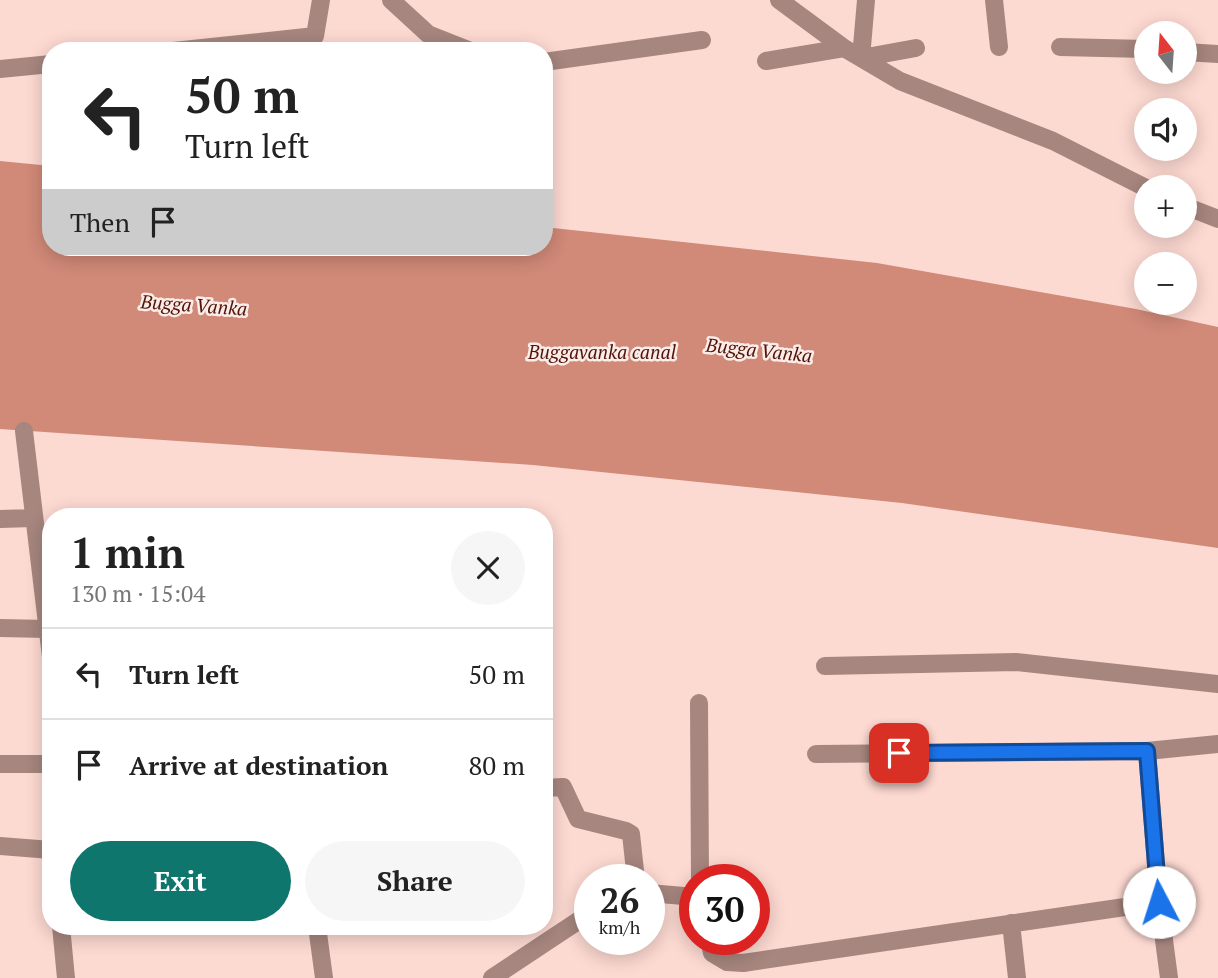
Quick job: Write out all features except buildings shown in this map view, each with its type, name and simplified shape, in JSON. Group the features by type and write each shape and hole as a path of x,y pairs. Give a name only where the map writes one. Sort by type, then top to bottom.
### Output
{"street":[{"path":"258,42 315,36 321,0"},
{"path":"391,0 428,34 448,42"},
{"path":"779,0 844,48 900,81 1052,141 1134,182"},
{"path":"861,58 866,0"},
{"path":"994,0 999,47"},
{"path":"553,61 702,40"},
{"path":"1060,47 1134,49"},
{"path":"766,61 844,48"},
{"path":"861,58 916,48"},
{"path":"1197,53 1218,54"},
{"path":"0,69 42,65"},
{"path":"1197,211 1218,219"},
{"path":"24,430 42,589"},
{"path":"0,519 33,518"},
{"path":"0,628 42,629"},
{"path":"825,666 1016,662 1218,684"},
{"path":"699,703 700,864"},
{"path":"816,754 1147,751 1218,744"},
{"path":"1147,751 1159,902 1170,978"},
{"path":"0,764 42,764"},
{"path":"553,788 563,787 575,814 584,822 631,834 634,864"},
{"path":"0,846 42,849"},
{"path":"715,955 739,970 1011,923 1159,902"},
{"path":"1011,923 1017,978"},
{"path":"492,978 574,924"},
{"path":"62,935 66,978"},
{"path":"318,935 324,978"}],"water":[{"name":"Buggavanka canal","path":"0,161 42,165 42,256 553,256 553,228 877,263 1134,309 1134,315 1163,315 1218,327 1218,548 902,503 533,465 0,429"}],"route":[{"path":"899,753 1147,751 1159,902"}],"water label":[{"name":"Bugga Vanka","path":"194,305"},
{"name":"Bugga Vanka","path":"759,350"}]}
